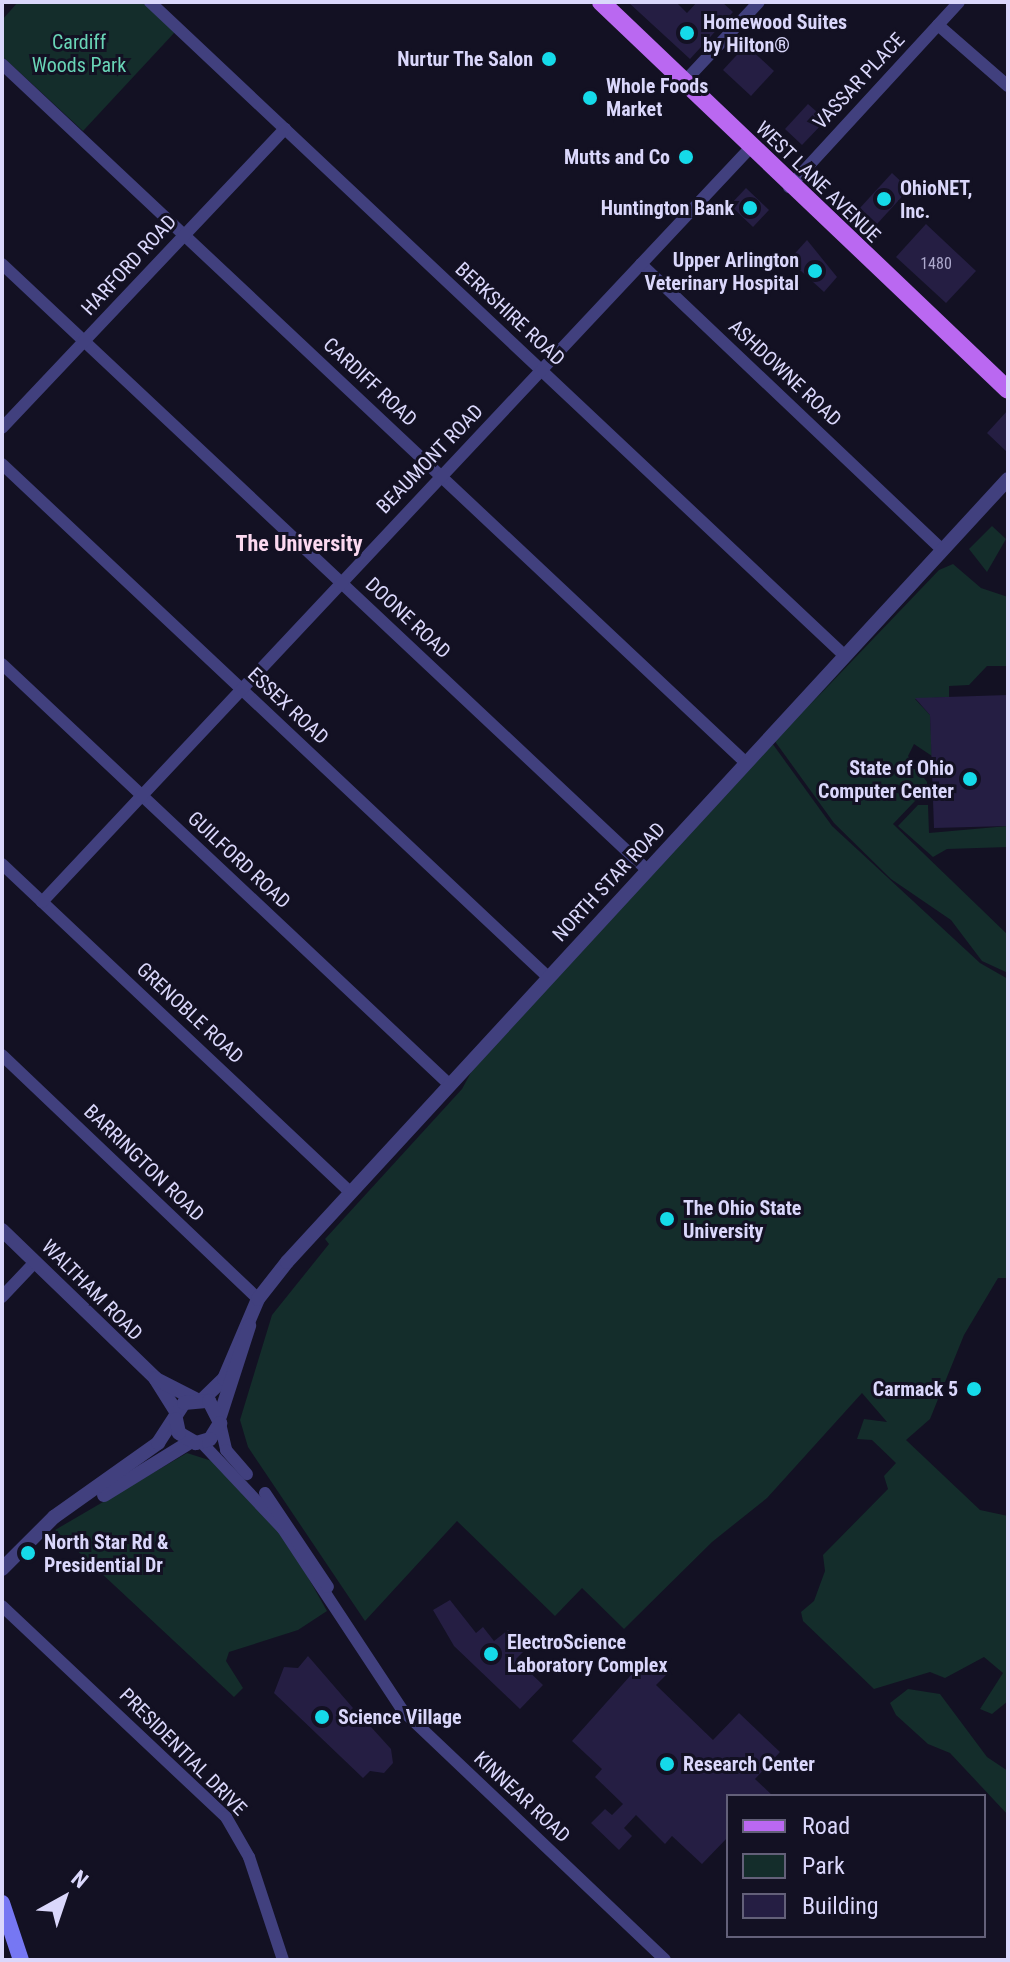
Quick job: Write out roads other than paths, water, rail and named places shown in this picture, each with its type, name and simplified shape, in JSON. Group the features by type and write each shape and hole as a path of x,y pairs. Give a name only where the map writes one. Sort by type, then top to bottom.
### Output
{"main road":[{"name":"WEST LANE AVENUE","path":"601,2 685,81 789,187 1008,390"},
{"path":"2,1903 5,1924 21,1960"}],"street":[{"name":"BERKSHIRE ROAD","path":"150,2 844,655"},
{"path":"685,81 759,2"},
{"name":"VASSAR PLACE","path":"789,187 959,2"},
{"path":"938,25 1008,86"},
{"name":"CARDIFF ROAD","path":"2,64 745,762"},
{"name":"HARFORD ROAD","path":"2,428 285,129"},
{"name":"BEAUMONT ROAD","path":"42,902 750,148"},
{"name":"DOONE ROAD","path":"2,264 647,870"},
{"name":"ASHDOWNE ROAD","path":"641,264 944,548"},
{"name":"ESSEX ROAD","path":"2,464 548,977"},
{"name":"NORTH STAR ROAD","path":"176,1416 224,1379 258,1299 350,1192 1008,479"},
{"name":"GUILFORD ROAD","path":"2,664 449,1084"},
{"name":"GRENOBLE ROAD","path":"2,864 350,1192"},
{"name":"BARRINGTON ROAD","path":"2,1055 258,1299"},
{"name":"WALTHAM ROAD","path":"2,1230 155,1378 176,1416 196,1442"},
{"path":"2,1297 35,1262"},
{"name":"NORTH STAR ROAD","path":"220,1420 247,1347 248,1319"},
{"name":"WALTHAM ROAD","path":"155,1378 199,1399 220,1420"},
{"path":"2,1569 59,1513 129,1468 176,1416"},
{"path":"59,1513 122,1486 196,1442 220,1420"},
{"name":"KINNEAR ROAD","path":"220,1420 226,1450 292,1526 338,1613"},
{"name":"KINNEAR ROAD","path":"196,1442 262,1502 403,1711 665,1960"},
{"name":"PRESIDENTIAL DRIVE","path":"2,1606 226,1817 249,1857 283,1960"}],"place":[{"name":"Homewood Suites by Hilton®","path":"687,33"},
{"name":"Nurtur The Salon","path":"549,59"},
{"name":"Whole Foods Market","path":"590,98"},
{"name":"Mutts and Co","path":"686,157"},
{"name":"OhioNET, Inc.","path":"884,199"},
{"name":"Huntington Bank","path":"750,208"},
{"name":"Upper Arlington Veterinary Hospital","path":"815,271"},
{"name":"State of Ohio Computer Center","path":"970,779"},
{"name":"The Ohio State University","path":"667,1219"},
{"name":"Carmack 5","path":"974,1389"},
{"name":"North Star Rd & Presidential Dr","path":"28,1553"},
{"name":"ElectroScience Laboratory Complex","path":"491,1654"},
{"name":"Science Village","path":"322,1717"},
{"name":"Research Center","path":"667,1764"}],"district":[{"name":"The University","path":"299,544"}],"park label":[{"name":"Cardiff Woods Park","path":"79,54"}]}
